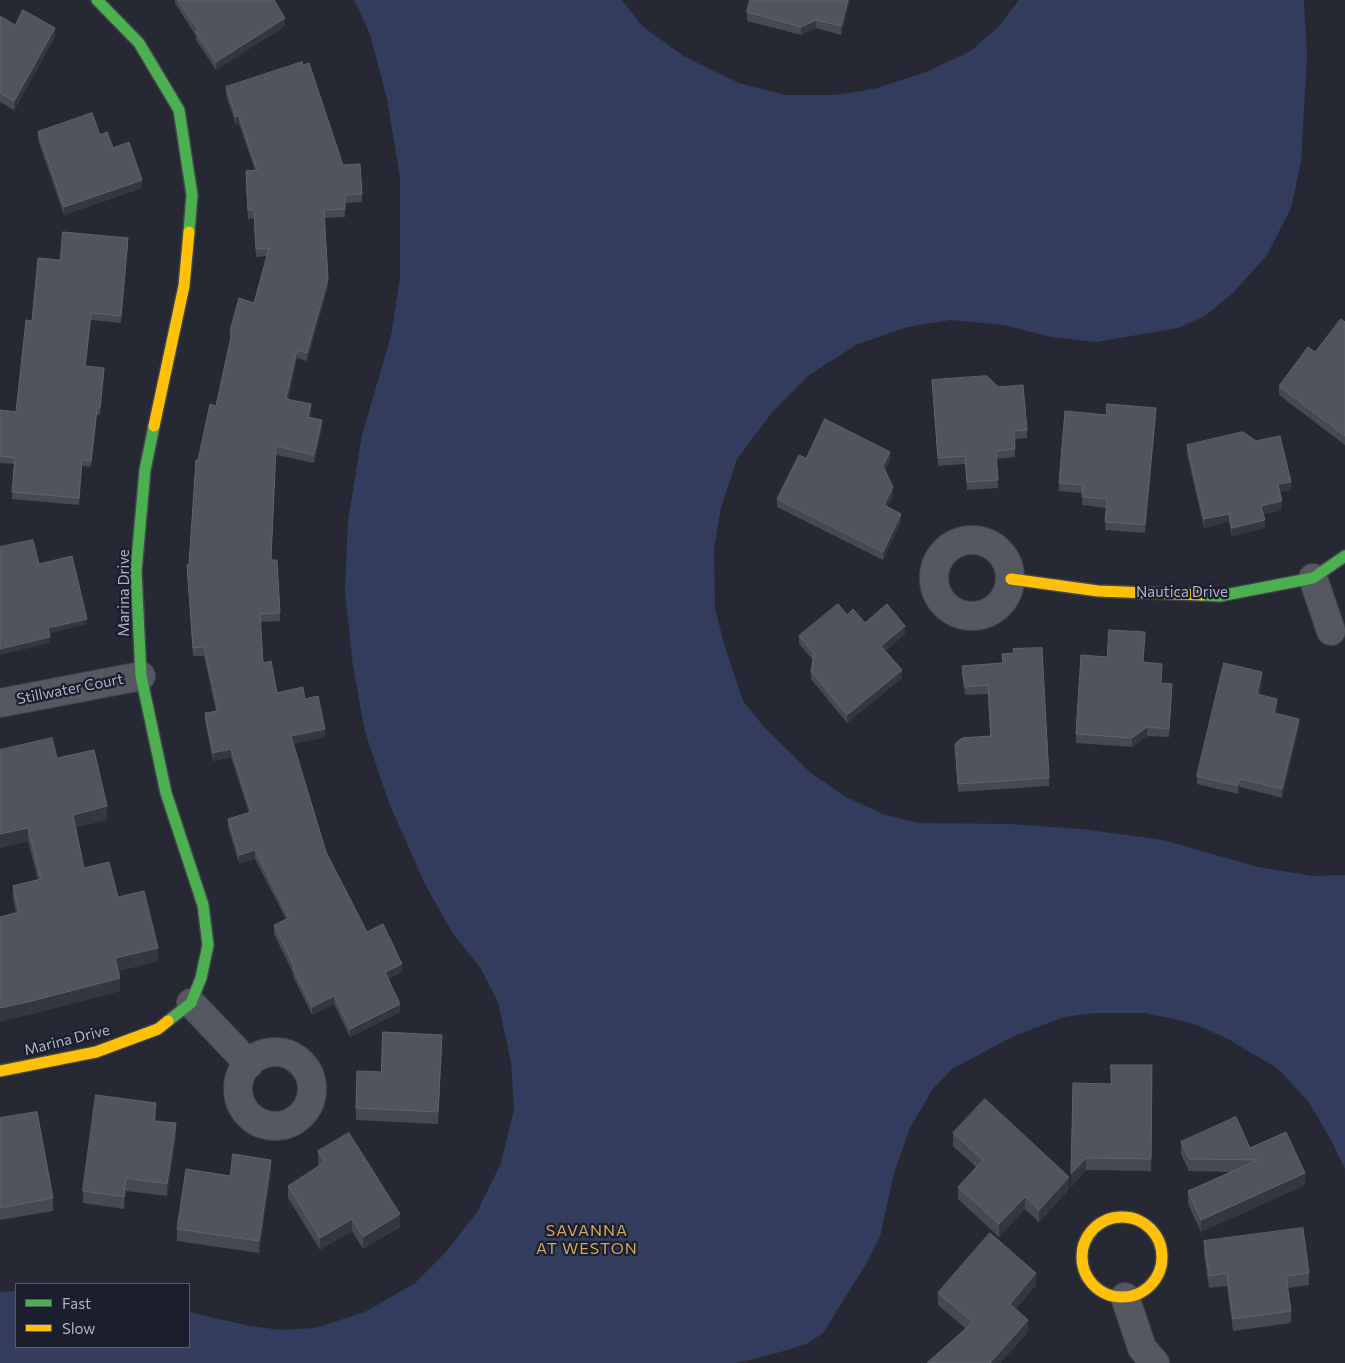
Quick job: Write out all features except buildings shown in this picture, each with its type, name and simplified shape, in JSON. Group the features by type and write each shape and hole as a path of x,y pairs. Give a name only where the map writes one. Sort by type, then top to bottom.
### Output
{"street":[{"name":"Marina Drive","path":"0,1071 96,1052 158,1029 191,1004 202,978 208,945 203,905 166,793 140,676 136,571 145,470 184,286 192,195 179,110 139,43 97,0"},
{"name":"Nautica Drive","path":"1011,579 1098,591 1220,596 1313,578 1345,556"},
{"path":"1313,578 1331,631"},
{"name":"Stillwater Court","path":"0,703 140,676"},
{"path":"191,1004 249,1064"},
{"path":"1118,1217 1131,1218 1143,1223 1152,1230 1159,1241 1162,1253 1161,1266 1156,1278 1148,1287 1125,1297 1113,1296 1101,1291 1091,1283 1085,1273 1082,1260 1083,1248 1088,1236 1106,1220 1118,1217"},
{"path":"1125,1297 1142,1348 1155,1363"}],"water":[{"path":"354,0 622,0 642,26 685,57 739,83 785,95 834,95 874,89 926,72 971,51 1000,25 1019,0 1304,0 1307,56 1301,162 1291,208 1267,255 1233,293 1205,316 1178,328 1096,342 1051,337 1004,325 950,320 907,327 856,345 809,375 773,411 737,459 721,507 714,549 715,609 743,701 765,728 811,773 846,797 885,815 919,823 1009,824 1082,829 1163,840 1258,867 1313,876 1345,875 1345,1169 1330,1138 1308,1101 1277,1068 1228,1039 1192,1023 1145,1013 1096,1013 1064,1017 1014,1036 952,1069 932,1090 910,1128 894,1173 880,1237 866,1264 823,1333 808,1343 788,1350 737,1363 0,1363 0,1292 15,1291 15,1348 190,1348 190,1312 249,1326 282,1330 315,1328 365,1312 415,1283 446,1252 477,1212 501,1163 514,1110 511,1062 498,1002 481,969 452,932 425,884 389,803 365,732 353,666 345,591 348,521 362,435 391,336 400,278 400,177 387,99 370,34"}],"traffic: fast":[{"path":"97,0 139,43 179,110 192,195 189,232"},
{"path":"154,426 145,470 136,571 141,676 166,793 203,905 208,945 201,978 191,1003 168,1021"},
{"path":"1202,595 1220,596 1313,578 1345,556"}],"traffic: slow":[{"path":"154,426 184,286 189,232"},
{"path":"1011,579 1098,591 1202,595"},
{"path":"0,1071 96,1052 158,1029 168,1021"},
{"path":"1122,1217 1137,1220 1150,1229 1159,1242 1162,1257 1159,1272 1150,1285 1137,1294 1122,1297 1107,1294 1094,1285 1085,1272 1082,1257 1085,1242 1094,1229 1107,1220 1122,1217"}],"district":[{"name":"SAVANNA AT WESTON","path":"587,1240"}]}
